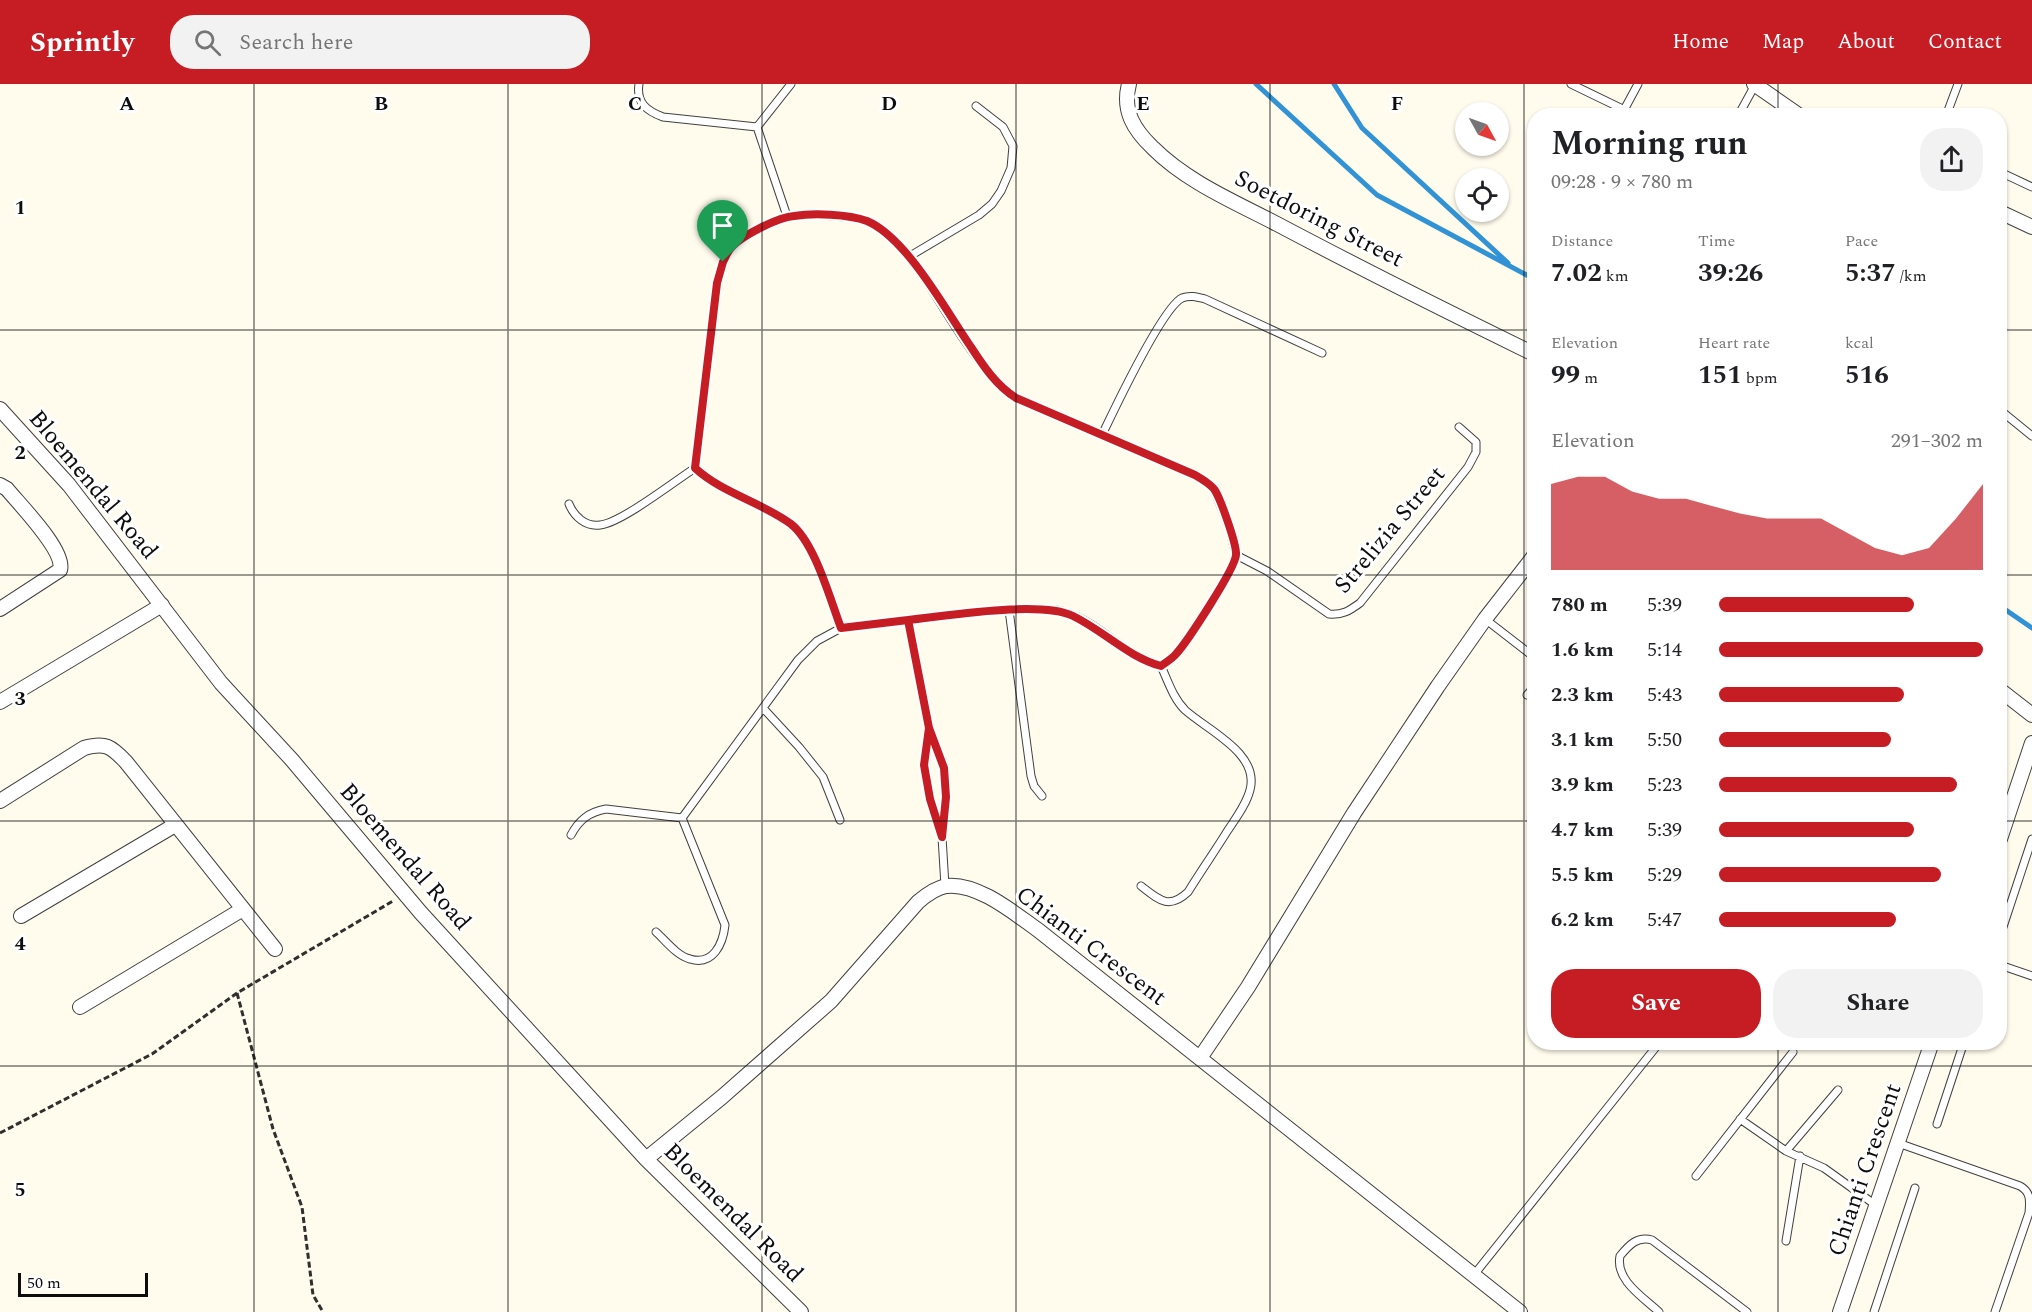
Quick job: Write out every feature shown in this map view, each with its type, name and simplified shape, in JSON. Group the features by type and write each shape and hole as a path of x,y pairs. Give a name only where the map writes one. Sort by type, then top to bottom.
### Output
{"street":[{"name":"Soetdoring Street","path":"1129,84 1126,106 1134,125 1152,147 1175,167 1316,244 1527,350"},
{"path":"1754,84 1788,108"},
{"path":"2007,215 2032,227"},
{"name":"Bloemendal Road","path":"0,409 69,485 221,683 292,760 405,894 646,1159 801,1312"},
{"path":"0,485 7,489 43,533 60,559 61,566 60,570 0,609"},
{"path":"1200,1058 1248,987 1354,813 1485,619 1527,565"},
{"path":"0,702 162,605"},
{"path":"2007,696 2032,716"},
{"path":"0,801 84,748 99,744 111,748 120,755 275,949"},
{"path":"2007,818 2031,747"},
{"path":"21,916 175,825"},
{"path":"646,1159 722,1097 831,1002 918,902 930,892 945,886"},
{"name":"Chianti Crescent","path":"945,886 975,891 998,902 1038,930 1520,1312"},
{"path":"80,1007 243,909"},
{"name":"Chianti Crescent","path":"1840,1312 1929,1050"}],"lane":[{"path":"639,84 638,90 643,105 649,112 663,117 757,127"},
{"path":"757,127 791,84"},
{"path":"1571,84 1620,108"},
{"path":"1625,108 1638,84"},
{"path":"1742,108 1754,84"},
{"path":"1949,108 1958,84"},
{"path":"910,256 979,215 992,204 1001,191 1011,168 1013,146 1003,127 976,106"},
{"path":"757,127 787,216"},
{"path":"2007,175 2032,187"},
{"path":"569,504 574,515 585,522 599,526 616,521 695,468 717,283 730,248 742,239 787,216 808,214 867,221 910,256 985,368 1003,390 1016,398 1195,475 1214,489 1229,527 1236,555 1227,577 1184,643 1174,656 1161,666"},
{"path":"1102,435 1136,364 1171,309 1180,299 1191,296 1205,299 1322,353"},
{"path":"2007,416 2032,436"},
{"name":"Strelizia Street","path":"1236,555 1267,571 1329,614 1339,615 1349,612 1360,603 1468,467 1476,452 1476,442 1459,427"},
{"path":"695,468 720,485 791,524 812,552 841,628"},
{"path":"1009,610 1031,776 1034,786 1042,796"},
{"path":"682,818 798,660 817,641 841,628 1009,610 1056,610 1071,615 1146,662 1161,666 1185,710 1237,750 1252,777 1250,790 1242,810 1188,892 1178,901 1167,902 1154,897 1141,886"},
{"path":"1485,619 1527,652"},
{"path":"908,620 929,728 944,768 946,797 942,837 945,886"},
{"path":"763,708 823,777 840,820"},
{"path":"929,728 924,765 930,799 942,837"},
{"path":"571,835 584,817 594,811 606,809 682,818"},
{"path":"656,932 682,956 690,960 711,956 721,947 724,937 725,925 682,818"},
{"path":"2007,915 2032,839"},
{"path":"2007,967 2032,976"},
{"path":"1473,1276 1654,1050"},
{"path":"1937,1124 1961,1050"},
{"path":"1696,1176 1793,1052"},
{"path":"1786,1151 1838,1090"},
{"path":"1740,1119 1786,1151 1824,1168 1877,1206"},
{"path":"1898,1143 2020,1186 2028,1192 2029,1213 1995,1312"},
{"path":"1786,1241 1800,1156"},
{"path":"1874,1312 1915,1188"},
{"path":"1659,1312 1626,1281 1620,1270 1620,1256 1630,1244 1640,1239 1652,1240 1747,1312"}],"path":[{"path":"0,1132 152,1054 237,993 405,894"},
{"path":"237,993 273,1129 302,1207 314,1294 324,1312"}],"waterway":[{"path":"1256,84 1377,195 1527,275"},
{"path":"1334,84 1362,128 1508,263"},
{"path":"2007,611 2032,628"}],"route":[{"path":"723,262 717,283 695,468 720,485 791,524 812,552 841,628 908,620 929,728 944,768 946,797 942,837 930,799 924,765 929,728 919,674 908,620 1009,610 1056,610 1090,625 1146,662 1161,666 1174,656 1184,643 1227,577 1236,555 1219,498 1207,482 1195,475 1016,398 1003,390 985,368 910,256 897,243 867,221 808,214 787,216 742,239 730,248 723,262"}]}
